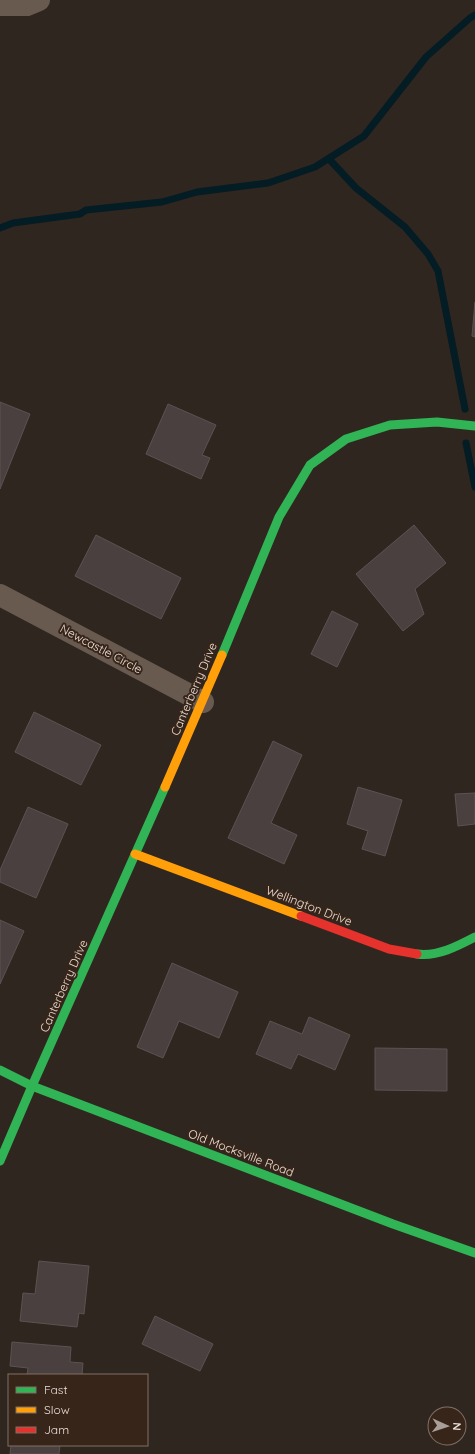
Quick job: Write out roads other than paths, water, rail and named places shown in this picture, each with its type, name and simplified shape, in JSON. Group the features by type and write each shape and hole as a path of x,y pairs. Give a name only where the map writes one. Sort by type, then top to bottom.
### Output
{"street":[{"path":"0,5 27,5 39,0"},
{"name":"Canterberry Drive","path":"0,1161 203,702 280,517 310,465 346,438 390,425 437,422 475,426"},
{"name":"Newcastle Circle","path":"0,595 203,702"},
{"name":"Wellington Drive","path":"135,854 390,949 424,955 452,949 475,937"},
{"name":"Old Mocksville Road","path":"0,1070 32,1086 475,1253"}],"waterway":[{"path":"0,228 13,223 80,214 86,210 162,202 197,192 268,183 315,167 364,136 426,57 475,15"},
{"path":"329,159 356,188 405,227 428,254 438,271 465,409"},
{"path":"466,443 475,487"}]}
